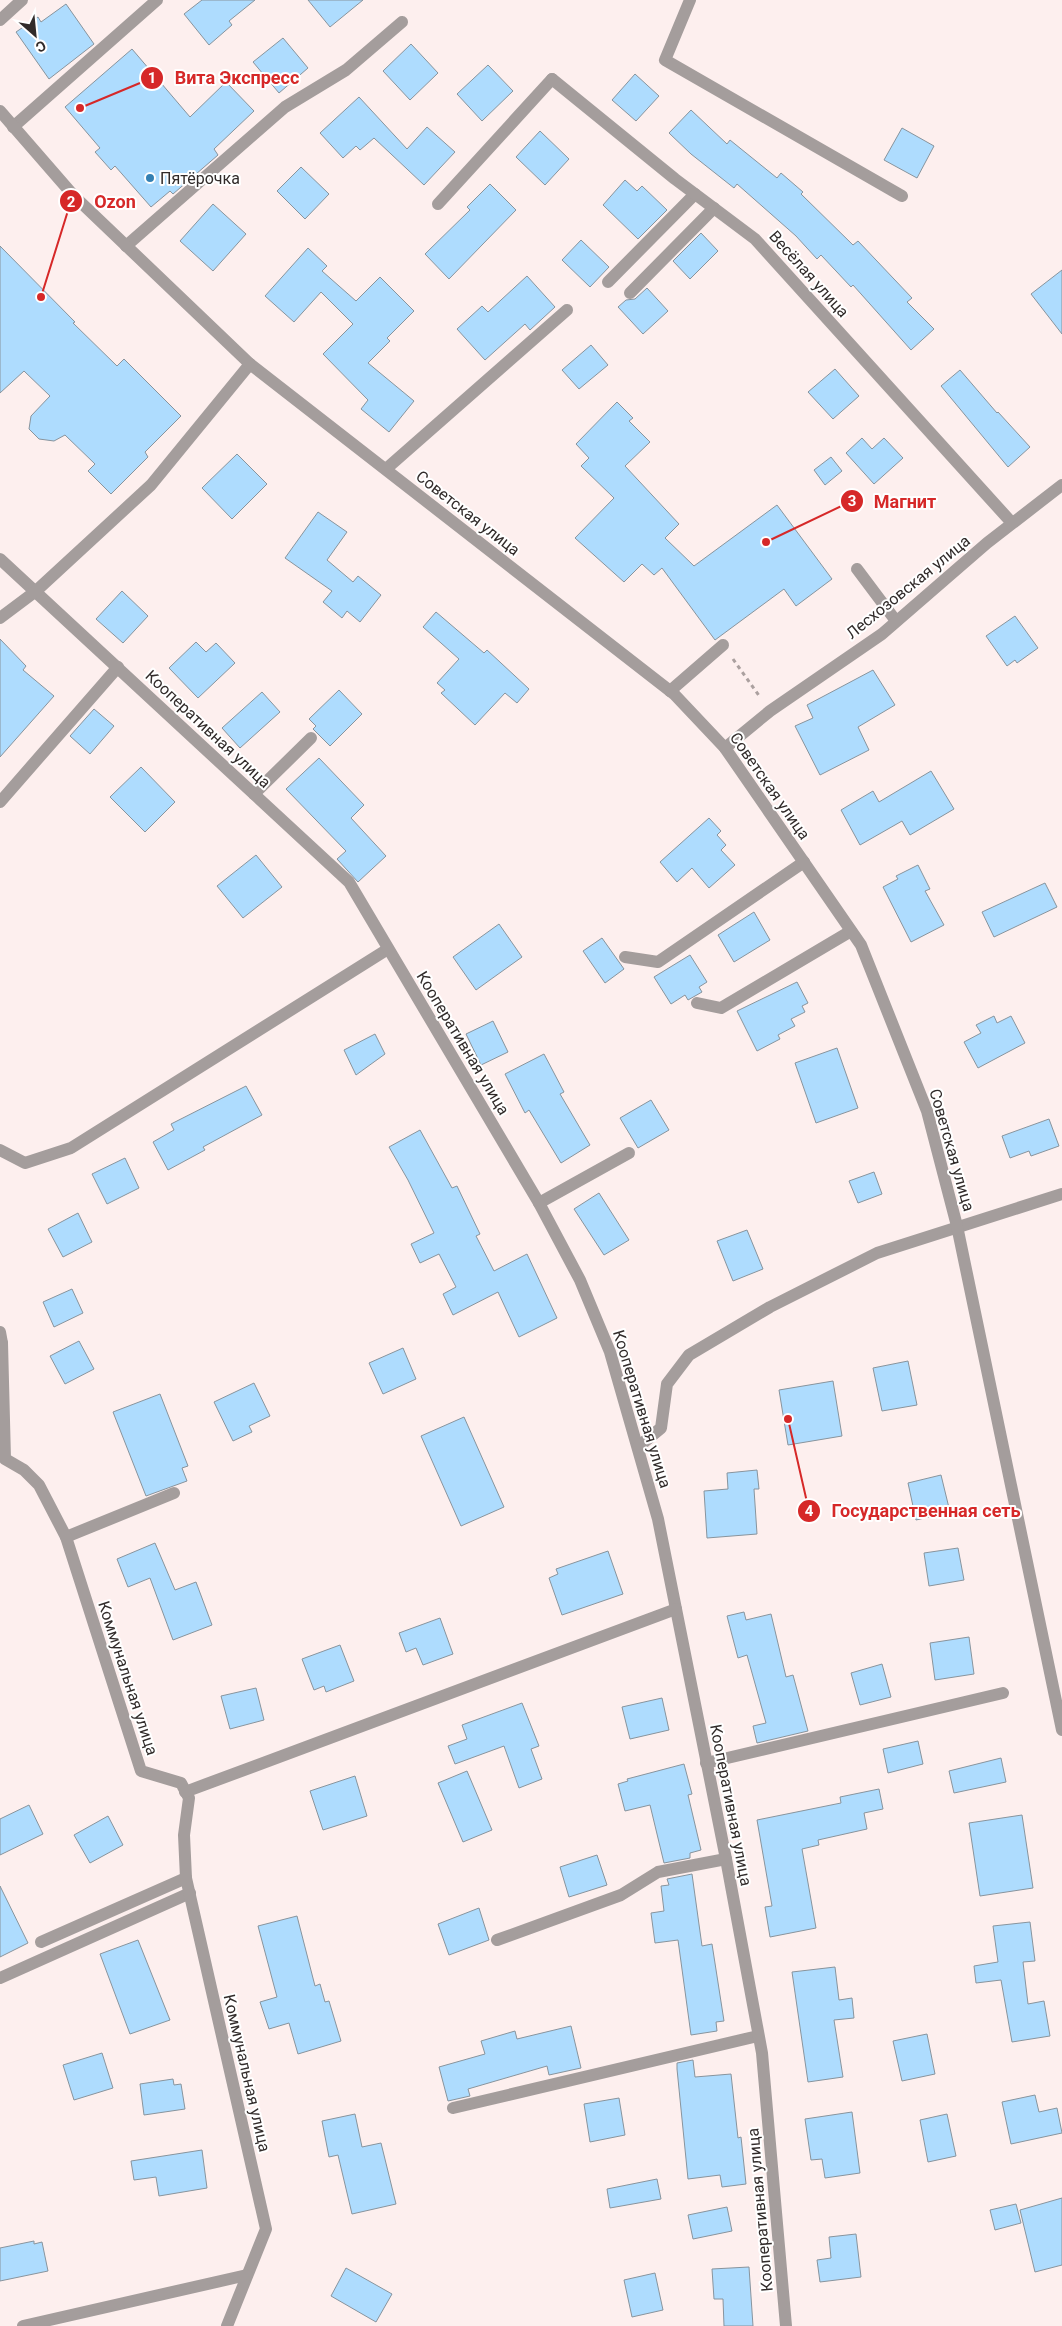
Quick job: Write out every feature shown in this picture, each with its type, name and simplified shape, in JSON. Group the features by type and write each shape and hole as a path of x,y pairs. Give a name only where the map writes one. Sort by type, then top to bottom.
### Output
{"street":[{"path":"0,20 22,0"},
{"path":"13,126 157,0"},
{"path":"690,0 665,60 902,196"},
{"path":"126,246 285,107 346,70 402,22"},
{"name":"Весёлая улица","path":"438,204 552,79 695,194 755,239 1012,523"},
{"name":"Советская улица","path":"0,111 73,195 250,364 670,691 725,748 861,945 926,1111 957,1226 1062,1730"},
{"path":"608,282 695,194"},
{"path":"630,293 714,208"},
{"path":"386,469 566,310"},
{"path":"0,618 36,591 151,485 250,364"},
{"name":"Лесхозовская улица","path":"725,748 770,711 896,621 1012,523 1062,485"},
{"name":"Кооперативная улица","path":"0,559 118,666 349,882 539,1202 580,1280 610,1352 658,1519 726,1860 758,2036 786,2326"},
{"path":"856,569 896,621"},
{"path":"670,691 723,646"},
{"path":"0,802 118,666"},
{"path":"254,794 311,738"},
{"path":"625,957 658,962 804,862"},
{"path":"697,1003 721,1008 851,931"},
{"path":"0,1150 25,1163 71,1148 388,949"},
{"path":"539,1202 630,1153"},
{"path":"638,1447 661,1428 667,1384 689,1354 770,1307 877,1253 1062,1194"},
{"name":"Коммунальная улица","path":"1,1337 2,1459 24,1470 39,1485 66,1537 141,1771 181,1783 189,1798 184,1835 186,1878 266,2230 227,2326"},
{"path":"66,1537 174,1493"},
{"path":"186,1792 676,1609"},
{"path":"706,1763 1004,1693"},
{"path":"497,1940 621,1895 658,1872 726,1860"},
{"path":"41,1942 186,1878"},
{"path":"0,1978 190,1893"},
{"path":"453,2108 758,2036"},
{"path":"23,2326 247,2275"}],"path":[{"path":"723,646 770,711"}],"building":[{"path":"202,0 255,0 229,21 232,25 209,45 184,14"},
{"path":"308,0 363,0 330,27"},
{"path":"66,4 94,44 49,79 16,32 38,17 41,22"},
{"path":"283,38 308,68 279,93 253,62"},
{"path":"411,44 438,73 410,100 383,71"},
{"path":"132,49 190,117 226,82 254,111 214,149 218,155 173,194 170,191 151,207 115,166 111,170 95,152 100,148 65,107"},
{"path":"488,65 513,91 482,121 457,94"},
{"path":"635,74 659,96 636,121 612,100"},
{"path":"359,97 407,149 427,127 455,152 424,185 374,138 360,150 356,146 343,158 320,133"},
{"path":"691,110 727,144 730,140 777,178 781,173 803,192 801,194 853,245 858,241 912,298 907,302 934,329 911,350 853,285 851,287 821,255 817,259 796,236 737,184 734,188 691,154 669,133"},
{"path":"902,128 934,146 917,178 884,160"},
{"path":"540,131 569,159 545,185 516,157"},
{"path":"301,167 329,194 305,219 277,191"},
{"path":"625,180 637,191 642,186 667,210 638,239 603,205"},
{"path":"490,184 516,210 449,279 425,254 470,210 467,207"},
{"path":"213,204 246,234 213,271 180,241"},
{"path":"701,233 718,251 690,279 673,261"},
{"path":"581,240 609,267 590,287 562,260"},
{"path":"0,246 117,366 124,359 181,416 145,452 148,457 111,494 88,471 95,464 65,435 54,441 39,439 29,429 31,416 50,396 24,371 0,393"},
{"path":"308,248 327,266 322,271 356,301 380,277 414,311 387,338 390,341 368,363 414,401 389,432 361,409 368,400 323,354 353,324 321,292 294,322 265,296"},
{"path":"1062,270 1062,334 1031,294"},
{"path":"527,276 555,307 530,330 525,324 485,360 457,329 482,306 488,312"},
{"path":"647,288 668,311 643,334 618,307 626,300 635,299"},
{"path":"591,345 608,365 579,389 562,370"},
{"path":"835,369 859,396 833,419 808,392"},
{"path":"960,370 997,413 1030,447 1008,467 941,386"},
{"path":"617,402 633,418 629,421 650,442 625,466 679,524 665,538 694,566 777,505 832,579 796,606 784,589 715,640 662,568 654,575 642,564 624,582 575,538 614,498 581,466 589,458 576,444"},
{"path":"862,438 872,449 884,438 903,458 874,484 846,453"},
{"path":"237,454 267,484 232,519 202,488"},
{"path":"831,457 842,471 825,485 814,470"},
{"path":"318,512 347,532 327,560 353,582 358,576 381,595 360,622 347,611 342,618 323,602 332,591 285,558"},
{"path":"122,591 148,616 123,643 96,619"},
{"path":"436,612 484,653 487,650 529,689 517,703 505,693 475,725 441,693 445,690 437,683 459,659 423,627"},
{"path":"1015,616 1038,648 1017,663 1015,660 1007,666 986,636"},
{"path":"0,639 26,666 23,670 54,696 0,757"},
{"path":"196,642 206,652 216,643 235,663 198,698 169,668"},
{"path":"873,670 895,705 858,727 869,750 820,775 795,726 813,718 807,705"},
{"path":"339,690 362,714 330,746 313,729 316,726 309,719"},
{"path":"262,692 280,712 240,748 222,728"},
{"path":"94,709 114,726 90,754 70,736"},
{"path":"319,758 364,805 351,818 386,856 358,882 337,859 346,851 286,789"},
{"path":"141,767 175,802 145,832 110,797"},
{"path":"931,771 954,809 910,835 902,821 860,845 841,810 873,791 879,802"},
{"path":"709,818 721,831 717,835 726,845 721,850 735,865 709,888 692,868 677,882 660,862"},
{"path":"256,855 282,887 243,918 217,886"},
{"path":"918,865 930,889 925,891 944,925 911,942 883,887 898,879 896,876"},
{"path":"1045,883 1057,907 994,937 982,912"},
{"path":"754,912 770,940 734,962 718,935"},
{"path":"499,924 522,957 476,990 453,957"},
{"path":"602,938 624,969 605,983 583,951"},
{"path":"690,955 707,982 699,987 702,992 688,1000 685,995 671,1004 654,977"},
{"path":"797,982 808,1003 802,1006 805,1012 791,1019 795,1026 778,1035 780,1039 757,1051 737,1011"},
{"path":"994,1016 997,1023 1011,1016 1025,1043 978,1068 964,1042 981,1033 976,1025"},
{"path":"493,1021 508,1052 481,1065 466,1034"},
{"path":"375,1034 385,1054 356,1075 344,1050"},
{"path":"837,1048 858,1108 816,1123 795,1063"},
{"path":"544,1054 564,1092 560,1094 590,1145 561,1163 529,1110 525,1113 505,1074"},
{"path":"246,1086 262,1115 203,1147 205,1150 168,1170 153,1142 174,1130 171,1124"},
{"path":"651,1100 669,1130 638,1148 620,1118"},
{"path":"1049,1119 1059,1146 1031,1156 1029,1151 1010,1158 1002,1136"},
{"path":"420,1130 452,1188 457,1186 480,1234 476,1236 494,1271 527,1254 557,1318 519,1337 498,1292 453,1315 443,1294 456,1287 439,1254 420,1263 411,1244 434,1233 408,1180 389,1147"},
{"path":"125,1158 139,1188 107,1204 92,1174"},
{"path":"874,1172 882,1194 858,1203 849,1181"},
{"path":"599,1193 629,1240 604,1255 574,1209"},
{"path":"78,1213 92,1242 63,1257 48,1229"},
{"path":"747,1230 763,1269 733,1281 717,1241"},
{"path":"72,1289 83,1313 54,1327 43,1302"},
{"path":"79,1341 94,1369 65,1384 50,1356"},
{"path":"403,1348 416,1379 383,1394 369,1363"},
{"path":"908,1361 917,1405 882,1411 873,1368"},
{"path":"833,1381 842,1436 788,1445 779,1390"},
{"path":"254,1383 270,1416 249,1426 252,1432 233,1441 214,1402"},
{"path":"160,1394 188,1466 182,1468 187,1481 146,1496 113,1412"},
{"path":"464,1417 504,1507 461,1526 421,1436"},
{"path":"757,1470 759,1489 754,1489 757,1534 707,1538 704,1491 728,1489 727,1473"},
{"path":"941,1475 950,1512 916,1520 908,1483"},
{"path":"155,1543 175,1590 196,1582 212,1625 173,1640 150,1578 128,1587 117,1559"},
{"path":"958,1548 964,1580 929,1586 924,1553"},
{"path":"608,1551 623,1594 562,1615 549,1578 558,1574 556,1569"},
{"path":"744,1612 746,1620 771,1614 786,1677 793,1675 808,1731 757,1743 753,1726 766,1723 747,1655 738,1658 727,1616"},
{"path":"440,1618 453,1654 423,1665 416,1648 406,1652 399,1633"},
{"path":"969,1637 974,1674 935,1680 930,1643"},
{"path":"340,1645 354,1681 326,1692 324,1686 314,1690 302,1659"},
{"path":"882,1664 891,1697 860,1705 851,1673"},
{"path":"256,1688 264,1720 230,1729 221,1696"},
{"path":"662,1698 669,1730 630,1739 622,1707"},
{"path":"522,1703 539,1746 531,1749 542,1779 519,1788 504,1746 455,1764 448,1746 467,1739 462,1725"},
{"path":"918,1741 923,1764 888,1773 883,1749"},
{"path":"1001,1758 1006,1782 954,1793 949,1771"},
{"path":"684,1764 692,1794 688,1795 701,1850 690,1853 690,1858 664,1863 650,1805 625,1811 618,1784 628,1781 627,1779"},
{"path":"467,1771 492,1830 463,1842 438,1783"},
{"path":"355,1776 367,1816 323,1830 310,1791"},
{"path":"879,1789 883,1809 864,1813 867,1829 818,1840 819,1845 802,1849 816,1928 770,1937 765,1907 772,1906 757,1820 841,1803 840,1797"},
{"path":"29,1805 43,1834 0,1855 0,1819"},
{"path":"1022,1815 1033,1888 980,1896 969,1823"},
{"path":"108,1816 123,1845 90,1863 74,1835"},
{"path":"597,1855 607,1885 569,1897 560,1867"},
{"path":"692,1874 702,1946 712,1944 724,2021 716,2022 717,2031 691,2035 678,1940 655,1943 651,1913 664,1911 661,1886 669,1885 667,1879"},
{"path":"0,1886 28,1943 0,1957"},
{"path":"479,1908 489,1940 449,1955 438,1924"},
{"path":"297,1916 315,1986 320,1984 325,2002 329,2001 341,2041 298,2054 289,2023 269,2029 260,2002 277,1997 258,1926"},
{"path":"1030,1922 1035,1961 1023,1962 1028,2004 1044,2001 1050,2036 1012,2042 1001,1980 976,1983 974,1966 998,1962 993,1926"},
{"path":"138,1940 170,2020 130,2034 100,1954"},
{"path":"835,1967 839,2000 852,1998 854,2018 834,2020 843,2077 808,2082 792,1972"},
{"path":"571,2026 581,2068 549,2075 547,2066 468,2089 470,2096 448,2101 439,2067 485,2054 481,2041 515,2031 517,2039"},
{"path":"927,2034 935,2074 902,2081 893,2041"},
{"path":"102,2053 113,2088 74,2100 63,2065"},
{"path":"693,2060 695,2077 731,2074 738,2138 741,2137 746,2184 722,2187 720,2175 688,2179 677,2063"},
{"path":"173,2079 174,2085 181,2084 185,2109 144,2115 140,2084"},
{"path":"1035,2095 1039,2112 1057,2108 1062,2133 1011,2144 1002,2102"},
{"path":"619,2098 625,2135 590,2142 584,2104"},
{"path":"852,2112 860,2173 825,2178 822,2159 811,2160 805,2119"},
{"path":"355,2114 362,2147 381,2143 396,2204 352,2214 338,2155 329,2157 322,2121"},
{"path":"947,2114 956,2156 928,2162 920,2120"},
{"path":"202,2150 207,2188 159,2196 156,2177 134,2180 131,2161"},
{"path":"657,2179 661,2199 610,2208 607,2189"},
{"path":"1062,2198 1062,2265 1035,2272 1020,2210"},
{"path":"1016,2204 1021,2223 995,2230 990,2210"},
{"path":"727,2207 732,2231 693,2239 688,2215"},
{"path":"856,2234 861,2277 820,2282 817,2260 831,2258 829,2237"},
{"path":"34,2241 34,2244 42,2242 48,2271 0,2281 0,2248"},
{"path":"749,2267 753,2326 724,2326 723,2299 714,2299 712,2269"},
{"path":"346,2268 392,2294 376,2322 331,2296"},
{"path":"655,2273 663,2310 632,2317 624,2280"}],"place":[{"name":"Вита Экспресс","path":"80,108"},
{"name":"Пятёрочка","path":"150,178"},
{"name":"Ozon","path":"41,297"},
{"name":"Магнит","path":"766,542"},
{"name":"Государственная сеть","path":"788,1419"}]}
